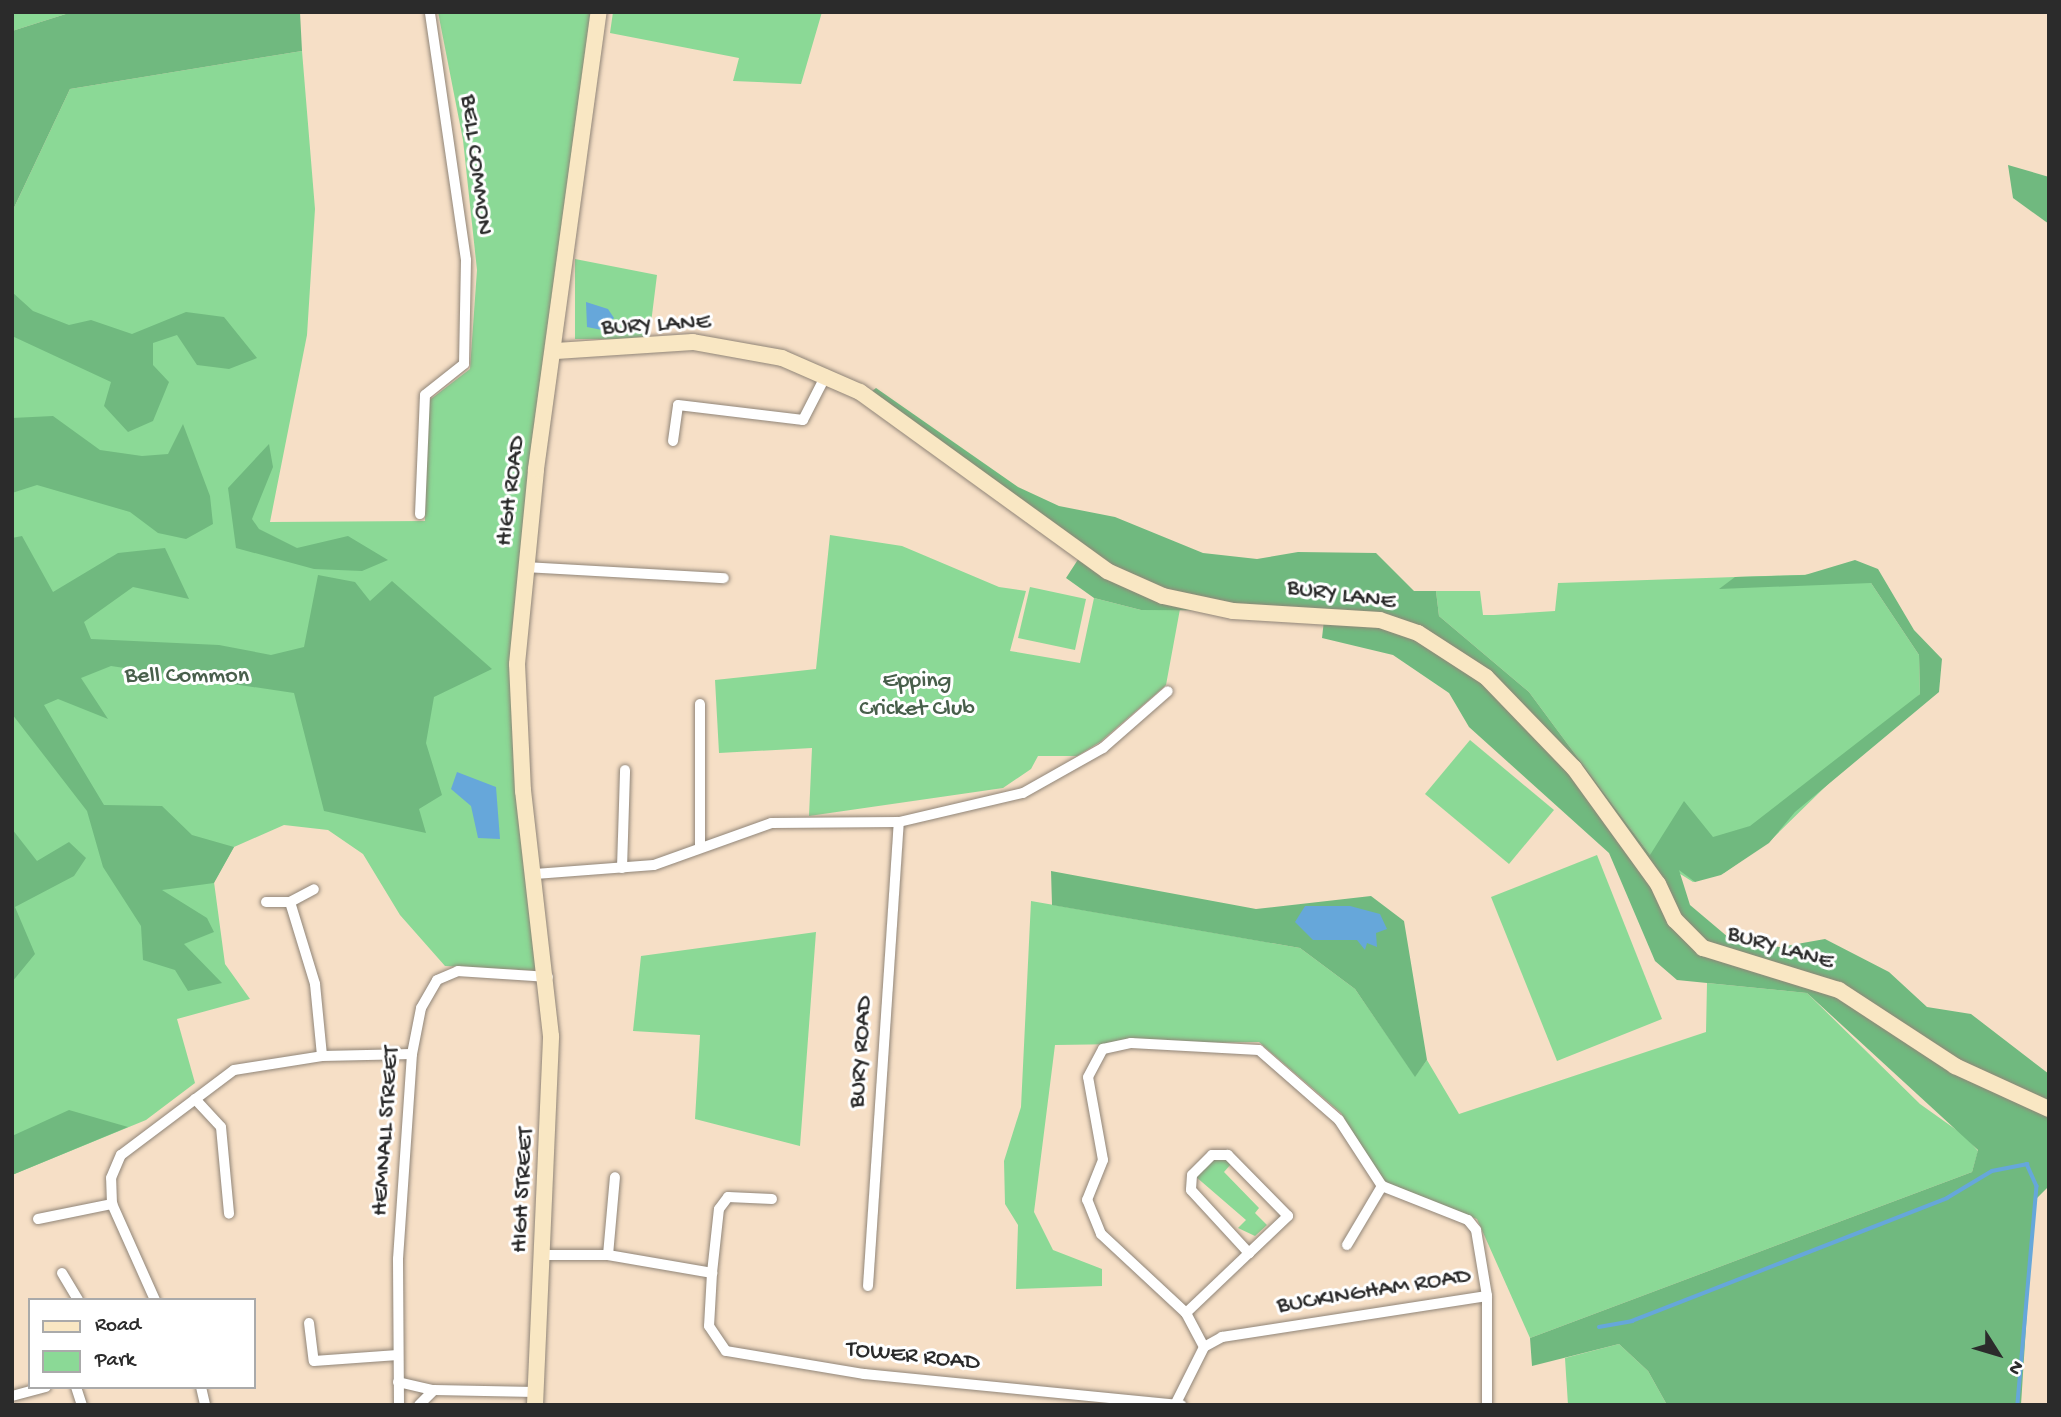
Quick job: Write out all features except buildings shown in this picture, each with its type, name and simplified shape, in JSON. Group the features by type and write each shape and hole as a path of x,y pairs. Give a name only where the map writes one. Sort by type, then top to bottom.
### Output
{"main road":[{"name":"HIGH ROAD","path":"548,977 516,697 525,567 556,351 599,12"},
{"name":"BURY LANE","path":"556,351 711,343 755,350 825,375 878,405 1107,572 1163,596 1233,611 1380,620 1454,653 1574,768 1658,884 1675,920 1703,948 1839,990 1955,1066 2013,1098 2049,1108"},
{"name":"HIGH STREET","path":"535,1398 551,1112 548,977"}],"street":[{"name":"BELL COMMON","path":"420,514 423,404 428,389 464,364 466,286 430,12"},
{"path":"673,441 678,405 803,420 825,375"},
{"path":"525,567 724,578"},
{"path":"535,874 654,865 700,846 771,823 899,822 1023,793 1069,772 1168,691"},
{"path":"700,846 701,704"},
{"path":"622,868 625,770"},
{"name":"BURY ROAD","path":"868,1286 899,822"},
{"path":"266,902 290,902 314,889"},
{"path":"290,902 315,984 322,1056"},
{"name":"HEMNALL STREET","path":"399,1405 398,1355 412,1054 425,998 444,975 548,977"},
{"path":"1179,1404 1204,1347 1186,1313 1101,1234 1087,1200 1103,1160 1088,1077 1103,1049 1131,1042 1259,1050 1339,1120 1382,1186 1346,1245"},
{"path":"154,1298 112,1204 111,1178 121,1155 234,1070 322,1056 412,1054"},
{"path":"195,1098 220,1127 229,1214"},
{"path":"1186,1313 1249,1254 1288,1216 1228,1155 1212,1155 1192,1175 1191,1190 1249,1254"},
{"path":"608,1255 615,1177"},
{"name":"BUCKINGHAM ROAD","path":"1204,1347 1222,1337 1486,1296 1476,1230 1468,1220 1382,1186"},
{"name":"TOWER ROAD","path":"772,1199 728,1197 719,1209 709,1326 726,1351 864,1374 1179,1404"},
{"path":"38,1219 112,1204"},
{"path":"544,1255 608,1255 712,1273"},
{"path":"62,1273 77,1298"},
{"path":"1486,1296 1487,1405"},
{"path":"309,1323 314,1361 398,1355"},
{"path":"398,1382 434,1390 535,1398"},
{"path":"12,1396 38,1389"},
{"path":"419,1405 434,1390"}],"green space":[{"path":"12,12 72,12 12,31"},
{"path":"72,12 300,12 302,51 70,89 12,212 12,31"},
{"name":"Bell Common","path":"438,12 595,12 510,667 540,971 445,966 400,915 363,854 328,830 284,825 234,847 214,882 225,964 250,999 177,1019 195,1083 146,1120 12,1175 12,212 70,89 302,51 315,209 307,335 270,522 425,521 427,402 470,369 477,270 463,140"},
{"path":"613,12 822,12 801,84 733,81 739,58 610,33"},
{"path":"2008,165 2049,177 2049,224 2013,198"},
{"path":"575,259 657,275 649,339 575,339"},
{"path":"12,292 33,311 69,325 91,320 132,334 186,312 224,317 257,358 229,369 197,365 177,335 153,343 153,365 169,382 153,421 128,432 104,406 111,382 12,336"},
{"path":"876,388 1018,487 1059,506 1115,517 1203,553 1257,559 1298,552 1376,553 1414,591 1436,591 1439,616 1529,692 1650,855 1684,801 1713,837 1750,826 1920,694 1919,655 1871,583 1719,589 1735,577 1805,575 1855,560 1878,569 1914,630 1942,659 1939,692 1795,812 1769,843 1721,875 1695,882 1679,870 1690,905 1735,943 1780,947 1825,939 1889,972 1927,1007 1971,1014 2049,1074 2049,1186 2034,1201 2021,1405 1667,1405 1648,1371 1619,1344 1532,1366 1530,1338 1972,1172 1978,1150 1807,993 1677,980 1655,961 1609,853 1469,727 1449,693 1393,655 1322,638 1325,611 1141,610 1094,598 1066,578 1079,558 890,407 872,391"},
{"path":"53,416 100,450 142,456 168,454 183,424 210,496 213,524 186,539 158,533 130,512 37,485 12,493 12,418"},
{"path":"269,444 273,467 252,519 259,529 297,548 348,536 388,560 362,571 314,569 236,548 228,488"},
{"name":"Epping Cricket Club","path":"830,535 902,546 999,587 1026,591 1010,651 1080,663 1094,598 1141,610 1180,609 1166,685 1100,742 1077,756 1038,756 1031,769 1003,788 809,816 812,748 719,753 715,680 816,669"},
{"path":"22,536 53,592 118,553 165,548 189,599 133,587 84,622 91,639 219,645 271,655 304,647 318,575 355,582 370,601 392,581 492,669 434,697 426,743 442,795 419,809 426,833 324,811 294,693 111,666 81,678 108,719 58,699 44,705 104,805 162,806 192,835 234,847 214,883 162,890 207,918 214,932 184,944 222,983 188,991 175,970 143,960 141,926 103,867 87,811 12,714 12,538"},
{"path":"1827,574 1871,583 1919,655 1920,694 1772,839 1724,873 1693,882 1650,855 1529,692 1439,616 1436,591 1480,591 1483,615 1494,615 1555,611 1558,583"},
{"path":"1030,587 1086,599 1075,650 1018,638"},
{"path":"1470,740 1554,810 1509,864 1425,794"},
{"path":"12,829 37,861 69,842 86,858 74,876 15,907 35,954 12,982"},
{"path":"1597,855 1662,1019 1557,1061 1491,897"},
{"path":"1051,871 1256,909 1371,896 1404,921 1427,1060 1415,1077 1355,989 1300,948 1052,905"},
{"path":"1031,901 1300,948 1355,989 1415,1076 1427,1060 1459,1114 1706,1032 1707,983 1807,993 1920,1104 1965,1136 1978,1151 1972,1172 1530,1338 1477,1219 1384,1183 1341,1113 1259,1042 1055,1045 1034,1212 1053,1250 1102,1269 1102,1286 1016,1289 1018,1225 1005,1204 1004,1161 1021,1107"},
{"path":"816,932 800,1146 695,1119 700,1035 633,1031 641,956"},
{"path":"69,1110 128,1127 12,1175 12,1136"},
{"path":"1213,1158 1227,1158 1231,1164 1224,1172 1259,1208 1255,1213 1267,1225 1255,1236 1238,1228 1246,1220 1195,1176"},
{"path":"1619,1344 1648,1371 1667,1405 1568,1405 1565,1358"}],"water":[{"path":"586,302 608,309 614,318 602,330 587,327"},
{"path":"457,772 496,787 500,839 478,838 471,806 451,789"},
{"path":"1305,906 1350,906 1380,914 1387,929 1376,933 1377,947 1367,943 1365,950 1357,940 1313,940 1295,922"}],"waterway":[{"path":"1599,1327 1632,1321 1947,1198 1992,1171 2027,1164 2037,1186 2018,1405"}]}
